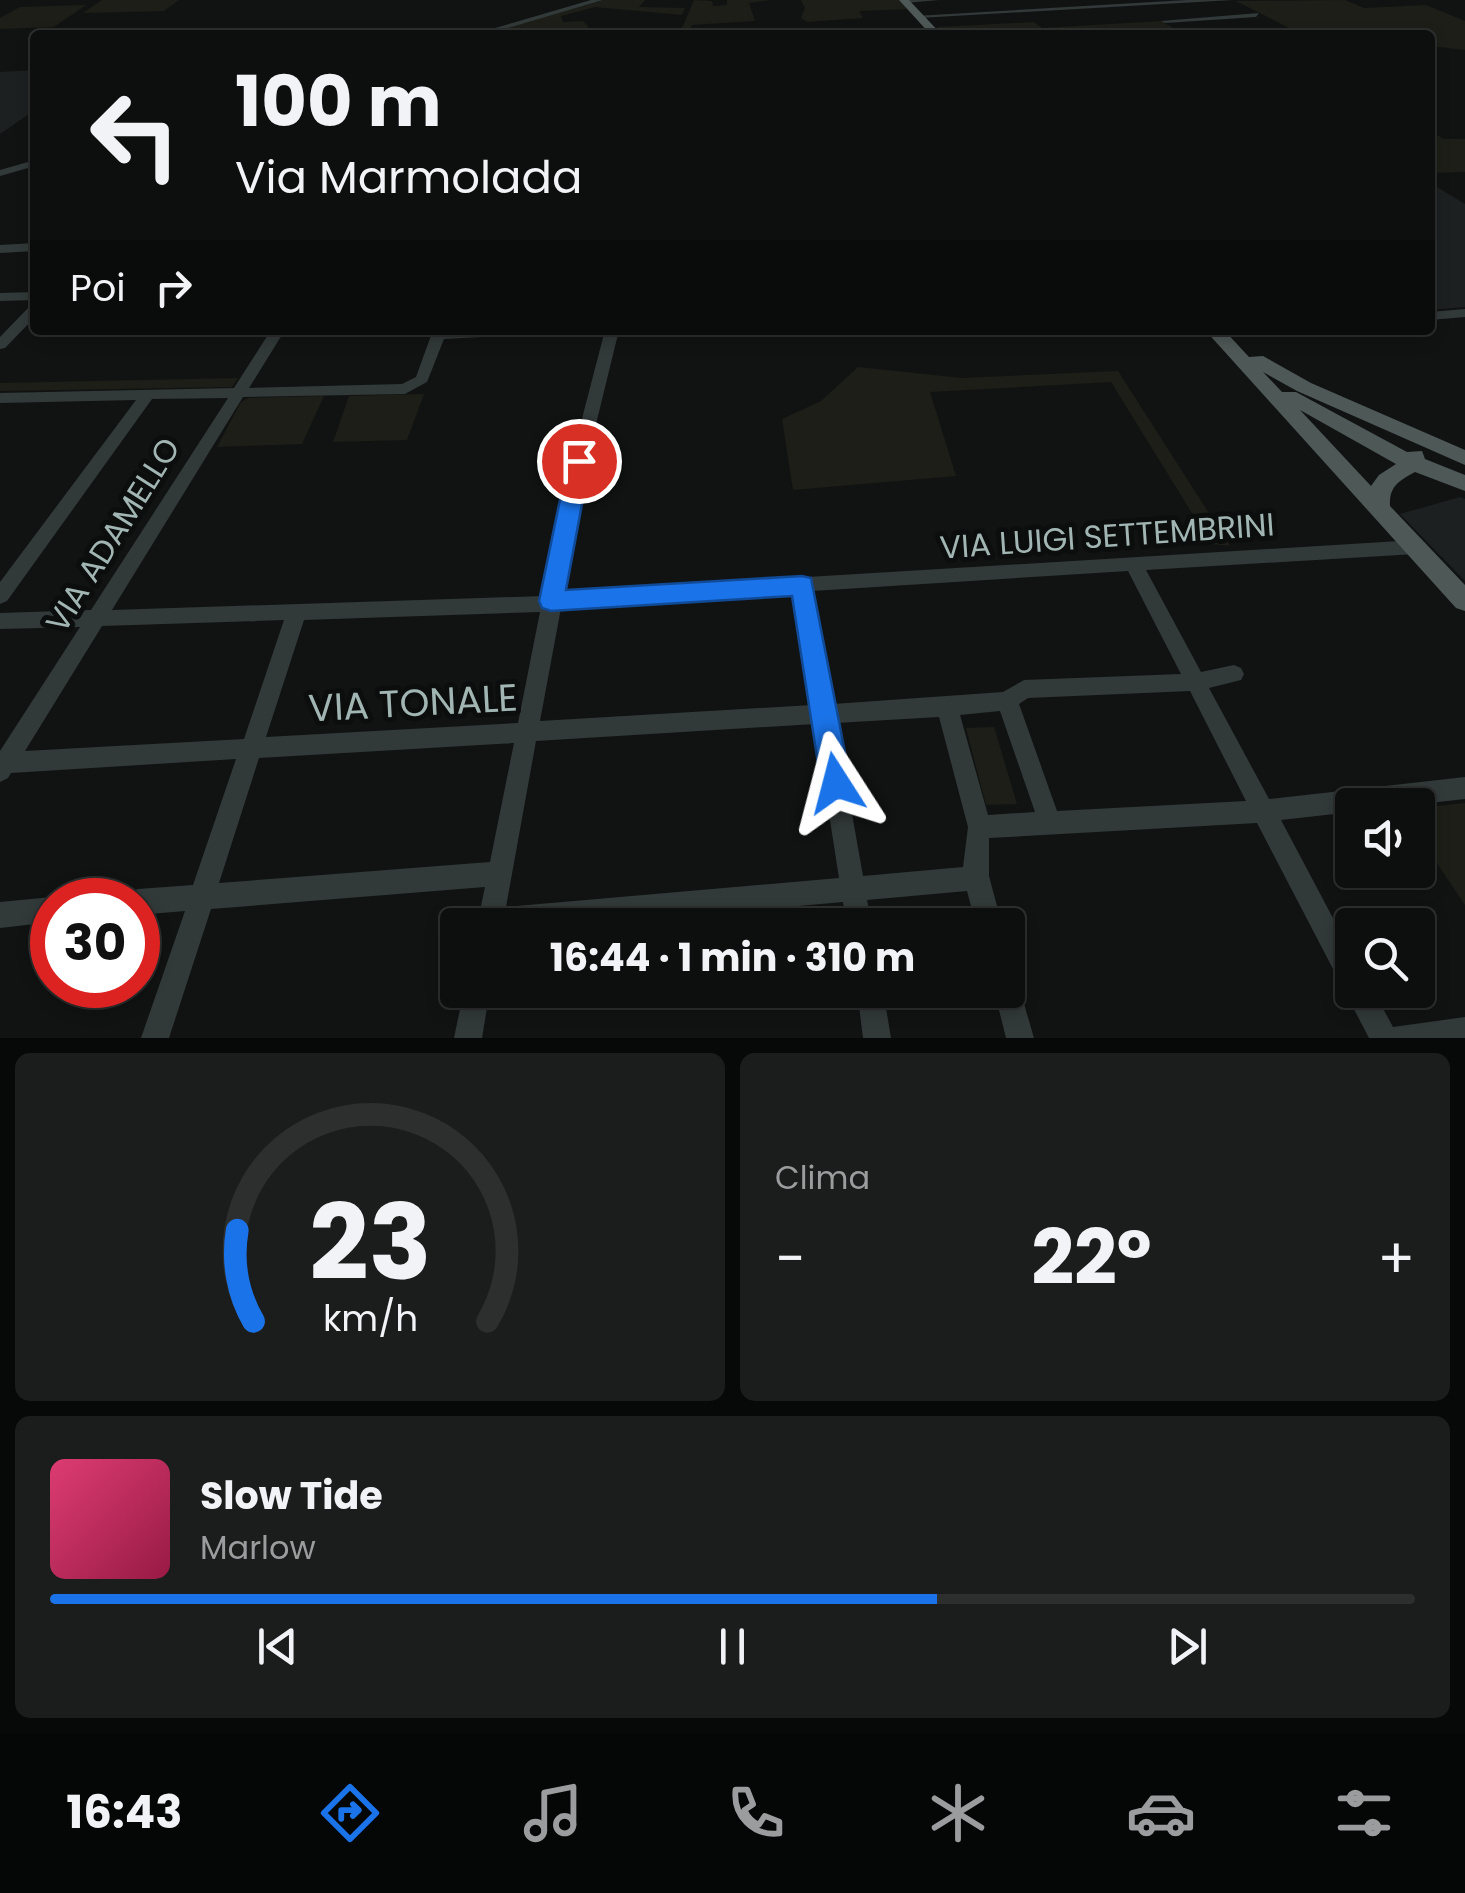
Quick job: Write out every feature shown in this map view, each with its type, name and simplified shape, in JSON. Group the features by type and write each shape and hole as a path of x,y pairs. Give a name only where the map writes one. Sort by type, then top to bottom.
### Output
{"main road":[{"path":"905,1 932,30"},
{"path":"1218,335 1465,600"},
{"path":"1218,335 1281,375 1465,458"},
{"path":"1258,374 1324,417 1413,464 1465,483"},
{"path":"1329,451 1320,432 1319,424 1324,417 1337,412 1366,414"},
{"path":"1396,428 1412,446 1413,464"},
{"path":"1379,508 1378,486 1383,479 1413,464"}],"street":[{"path":"493,30 599,0"},
{"path":"905,1 935,0"},
{"path":"1020,0 1033,10"},
{"path":"919,16 1229,0"},
{"path":"1133,2 1180,30"},
{"path":"1165,21 1256,16"},
{"path":"0,174 30,165"},
{"path":"0,249 30,247"},
{"path":"0,297 30,296"},
{"path":"1435,316 1465,313"},
{"path":"0,344 30,314"},
{"name":"VIA ADAMELLO","path":"2,767 275,335"},
{"path":"0,398 414,386 422,379 439,335"},
{"path":"493,908 579,461 611,335"},
{"path":"0,596 149,394"},
{"name":"VIA LUIGI SETTEMBRINI","path":"0,621 296,614 551,601 1416,547"},
{"path":"1134,565 1335,949"},
{"path":"802,585 856,908"},
{"path":"156,1038 296,614"},
{"name":"VIA TONALE","path":"2,767 825,712 948,708 1008,701 1024,689 1195,682 1234,674"},
{"path":"1008,701 1050,822"},
{"path":"948,708 980,826 973,848 975,878 983,908"},
{"path":"980,826 1261,812 1465,788"},
{"path":"160,900 500,874"},
{"path":"646,908 975,878"},
{"path":"0,916 30,913"},
{"path":"468,1038 474,1008"},
{"path":"873,1008 878,1038"},
{"path":"1012,1008 1020,1038"},
{"path":"1368,1008 1384,1038"},
{"path":"1402,1038 1465,1031"}],"shaded area":[{"path":"102,0 179,0 164,11 83,13"},
{"path":"604,0 645,0 639,7 685,8 682,15 595,7 561,16 563,22 583,21 588,30 498,30"},
{"path":"694,0 712,1 713,6 727,5 727,0 771,0 749,3 755,21 692,25 690,30 681,30"},
{"path":"801,0 900,0 908,9 859,11 863,18 807,22 801,18 805,8"},
{"path":"1345,0 1364,8 1426,5 1465,21 1465,50 1435,47 1435,30 1293,30 1236,1"},
{"path":"86,5 54,27 0,29 0,18 20,7"},
{"path":"1161,21 1177,30 937,27 1034,22 1042,28"},
{"path":"30,70 30,113 0,134 0,72"},
{"path":"1435,134 1444,139 1465,139 1465,172 1435,173"},
{"path":"1435,186 1465,204 1465,307 1435,310"},
{"path":"858,367 962,378 1118,371 1230,546 1211,544 1111,382 930,392 956,476 793,490 782,419 821,401"},
{"path":"238,378 232,387 0,391 0,383"},
{"path":"424,394 407,440 333,442 349,396"},
{"path":"324,396 302,444 217,447 241,402 248,398"},
{"path":"1460,497 1465,499 1465,581 1400,514"},
{"path":"994,727 1017,804 986,805 966,728"},
{"path":"1465,803 1465,905 1435,860 1435,806"}],"route":[{"path":"579,461 551,601 802,585 836,783"}]}
